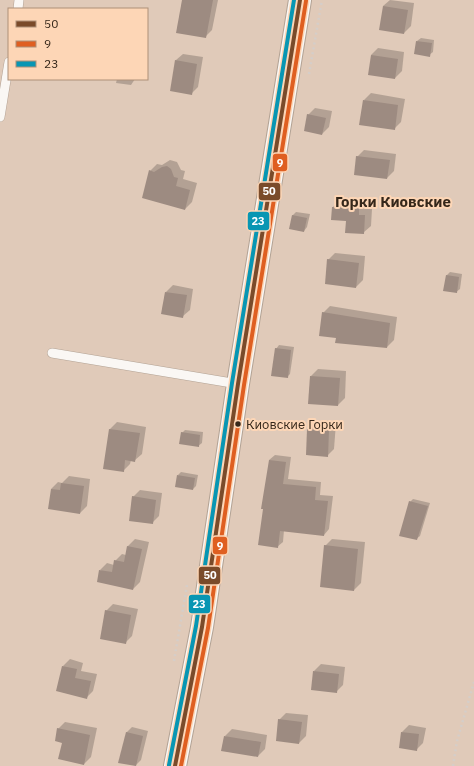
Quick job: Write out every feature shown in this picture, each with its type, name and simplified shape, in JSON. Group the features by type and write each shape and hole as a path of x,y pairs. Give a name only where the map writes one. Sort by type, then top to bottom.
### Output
{"main road":[{"path":"175,766 202,627 238,384 300,0"}],"lane":[{"path":"0,117 8,68"},
{"path":"52,353 238,384"}],"path":[{"path":"453,766 457,741 474,682"}],"building":[{"path":"182,0 213,0 206,38 176,33"},
{"path":"383,6 408,10 404,34 379,30"},
{"path":"416,41 432,43 430,57 414,54"},
{"path":"371,55 398,59 395,79 368,75"},
{"path":"175,60 197,64 192,95 170,91"},
{"path":"363,100 398,105 395,130 359,125"},
{"path":"307,114 326,118 322,135 304,131"},
{"path":"356,156 390,160 387,179 354,175"},
{"path":"167,166 171,169 174,177 178,178 176,186 190,190 185,210 142,198 149,170 154,172"},
{"path":"332,207 359,208 359,215 365,215 364,234 345,233 346,221 331,220"},
{"path":"292,215 307,218 304,232 289,229"},
{"path":"327,259 359,263 356,288 325,284"},
{"path":"446,275 459,277 457,293 443,291"},
{"path":"165,292 187,295 183,318 161,314"},
{"path":"322,312 390,323 387,348 335,343 336,338 319,336"},
{"path":"275,348 291,350 288,378 271,376"},
{"path":"310,376 340,378 338,406 308,404"},
{"path":"109,429 140,433 135,462 125,460 124,472 103,469"},
{"path":"307,429 329,430 328,457 306,455"},
{"path":"181,432 200,435 199,447 179,444"},
{"path":"269,460 286,462 283,484 316,487 315,500 328,501 324,536 280,531 278,548 258,545 263,509 261,509"},
{"path":"177,475 195,478 193,490 175,487"},
{"path":"61,483 84,486 80,514 48,509 51,489 60,490"},
{"path":"132,496 156,500 153,524 129,521"},
{"path":"409,501 428,506 417,540 399,536"},
{"path":"324,545 358,549 354,591 320,587"},
{"path":"127,546 142,549 133,590 97,582 99,570 112,572 114,560 124,562"},
{"path":"105,610 131,615 126,644 100,639"},
{"path":"62,666 77,669 75,678 91,681 87,699 56,691"},
{"path":"313,671 339,674 337,693 311,690"},
{"path":"278,719 302,722 299,744 276,741"},
{"path":"57,728 90,735 84,765 58,759 62,743 55,741"},
{"path":"126,732 143,736 136,766 118,763"},
{"path":"401,732 419,734 417,751 399,748"},
{"path":"224,736 261,742 258,757 221,751"}],"transit line":[{"name":"23","path":"169,765 196,626 232,383 294,0"},
{"name":"50","path":"175,766 202,627 238,384 300,0"},
{"name":"9","path":"181,766 208,628 244,385 306,1"}],"place":[{"name":"Киовские Горки","path":"238,424"}],"district":[{"name":"Горки Киовские","path":"393,201"}]}
